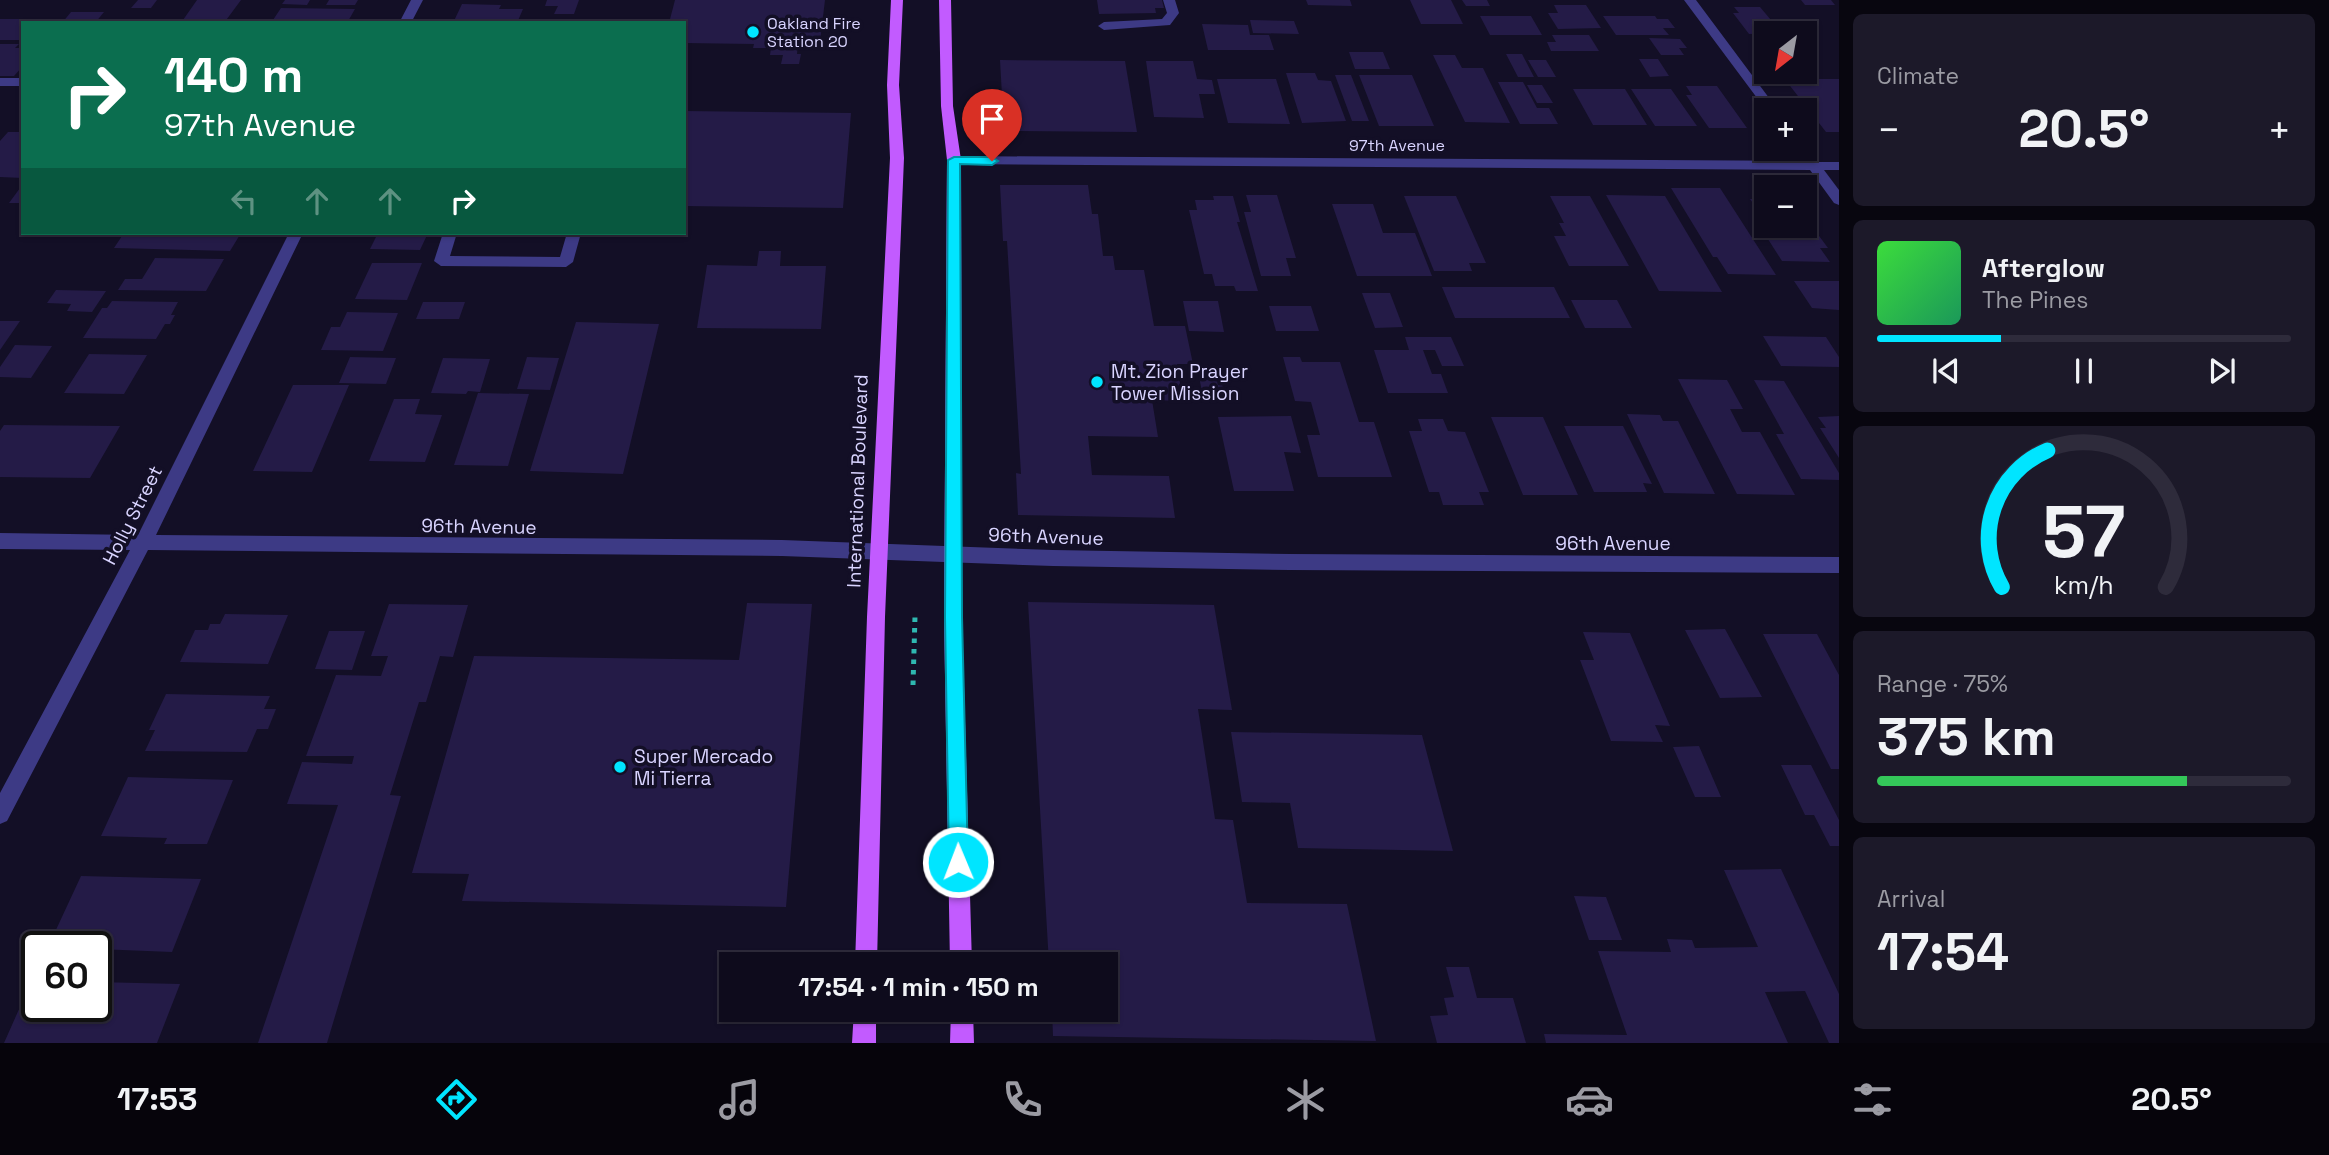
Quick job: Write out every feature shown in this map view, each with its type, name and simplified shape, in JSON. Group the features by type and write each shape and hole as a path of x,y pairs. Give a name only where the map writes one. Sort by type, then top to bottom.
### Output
{"main road":[{"name":"International Boulevard","path":"866,952 878,552 897,158 893,85 897,0"},
{"path":"945,0 947,106 954,160 954,554 961,952"},
{"path":"864,1043 865,1022"},
{"path":"961,1022 962,1043"}],"street":[{"path":"406,21 417,0"},
{"path":"1104,26 1166,22 1173,13 1169,0"},
{"path":"1690,0 1763,98"},
{"path":"0,82 21,82"},
{"name":"97th Avenue","path":"954,160 1839,166"},
{"path":"1810,161 1839,200"},
{"name":"Holly Street","path":"0,814 142,542 295,235"},
{"path":"449,235 441,261 566,262 573,235"},
{"name":"96th Avenue","path":"0,541 782,548 1290,562 1839,565"}],"path":[{"path":"913,685 915,616"}],"building":[{"path":"138,0 157,0 151,8 131,8"},
{"path":"197,0 241,0 225,21 183,20"},
{"path":"285,0 310,0 307,5 282,4"},
{"path":"329,0 358,0 355,5 326,5"},
{"path":"547,0 579,0 574,14 554,14 558,6 545,6"},
{"name":"Oakland Fire Station 20","path":"675,0 825,0 820,42 798,42 797,54 801,54 799,64 781,64 783,55 770,55 771,48 753,48 754,44 686,43 686,21 670,21"},
{"path":"1097,0 1162,0 1164,8 1155,8 1156,13 1099,14"},
{"path":"1306,0 1350,0 1352,6 1308,5"},
{"path":"1410,0 1451,0 1463,24 1421,24"},
{"path":"1462,0 1487,0 1490,6 1466,6"},
{"path":"1801,0 1831,0 1835,5 1805,5"},
{"path":"462,4 501,5 499,9 523,9 518,21 454,21"},
{"path":"1554,5 1586,5 1601,28 1558,29 1548,13 1558,13"},
{"path":"1734,7 1760,7 1772,21 1754,21 1754,34 1749,34 1733,13 1739,13"},
{"path":"281,8 355,9 348,21 272,21"},
{"path":"71,12 104,12 97,21 64,21"},
{"path":"1480,16 1531,16 1542,35 1490,35"},
{"path":"1603,16 1655,16 1657,19 1668,19 1675,28 1663,28 1669,35 1616,35"},
{"path":"0,19 39,19 21,21 21,40 0,40"},
{"path":"1250,20 1294,21 1299,34 1253,33"},
{"path":"1202,24 1248,25 1250,35 1269,35 1274,50 1208,50"},
{"path":"1552,35 1589,35 1599,51 1551,51 1547,42 1556,42"},
{"path":"1649,38 1680,39 1687,48 1679,48 1684,55 1661,55"},
{"path":"0,44 19,44 15,48 21,48 21,68 14,76 0,76"},
{"path":"1349,52 1383,52 1390,69 1355,69"},
{"path":"1506,54 1522,54 1534,77 1518,77"},
{"path":"1433,55 1455,55 1462,68 1483,68 1510,123 1465,122"},
{"path":"1639,59 1658,59 1669,76 1650,77"},
{"path":"1000,60 1125,61 1137,132 1004,131"},
{"path":"1528,60 1546,60 1556,77 1538,77"},
{"path":"1146,61 1193,61 1197,79 1212,80 1215,94 1199,94 1204,118 1154,117"},
{"path":"1286,73 1315,73 1318,80 1331,81 1346,121 1302,123"},
{"path":"1335,75 1351,75 1369,121 1352,121"},
{"path":"1359,75 1412,75 1434,126 1379,126"},
{"path":"1217,79 1276,79 1290,124 1228,123"},
{"path":"1817,79 1839,79 1839,132 1826,132 1817,120 1817,98 1799,98 1789,84 1817,84"},
{"path":"1498,82 1523,82 1537,108 1549,108 1558,124 1520,124"},
{"path":"1527,85 1542,85 1553,103 1537,103"},
{"path":"1686,86 1717,86 1747,128 1709,128 1686,95 1692,95"},
{"path":"1573,89 1625,89 1647,125 1593,125"},
{"path":"1631,89 1671,89 1697,126 1655,126"},
{"path":"686,111 851,113 843,208 686,206"},
{"path":"8,132 21,132 21,178 0,177 0,141"},
{"path":"1000,185 1088,185 1092,214 1098,214 1103,256 1113,256 1115,270 1144,270 1154,326 1185,326 1193,364 1177,364 1183,401 1152,400 1158,437 1088,436 1092,475 1169,476 1175,518 1018,515 1016,473 1021,474 1007,241 1003,241"},
{"path":"21,187 21,203 9,203"},
{"path":"1671,188 1720,188 1776,275 1728,274 1717,257 1713,257"},
{"path":"1246,195 1277,195 1296,258 1286,258 1291,276 1261,276 1244,212 1251,212"},
{"path":"1606,195 1665,196 1722,292 1659,291"},
{"path":"1213,196 1233,196 1240,222 1237,222 1258,291 1236,291 1234,286 1215,286 1212,274 1204,274 1189,210 1197,210 1195,200 1214,200"},
{"path":"1404,196 1456,196 1486,263 1469,263 1472,271 1434,271"},
{"path":"1550,196 1590,196 1629,266 1569,266 1554,236 1566,236 1559,223 1564,223"},
{"path":"1332,204 1373,204 1383,233 1415,233 1432,276 1357,276"},
{"path":"1817,233 1828,248 1820,248 1830,262 1782,261 1767,238 1817,238"},
{"path":"123,235 240,235 230,251 114,248"},
{"path":"377,235 427,235 420,250 370,249"},
{"path":"759,251 781,251 780,266 826,266 821,329 697,328 707,265 757,266"},
{"path":"155,258 224,259 206,291 118,290 125,279 142,279"},
{"path":"372,263 422,263 407,300 355,299"},
{"path":"1794,281 1839,281 1839,310 1812,308"},
{"path":"1442,287 1554,287 1570,318 1455,318"},
{"path":"56,290 106,291 92,312 67,311 71,304 47,303"},
{"path":"1362,293 1390,293 1403,327 1375,328"},
{"path":"1571,300 1617,300 1632,328 1585,328"},
{"path":"112,301 178,302 171,315 175,315 170,324 165,324 156,339 83,338 102,308 107,308"},
{"path":"1183,301 1218,301 1224,332 1189,331"},
{"path":"423,302 465,302 459,319 416,319"},
{"path":"1269,306 1311,306 1319,331 1276,331"},
{"path":"347,312 398,313 383,351 321,350 331,327 340,327"},
{"path":"0,321 20,321 0,350"},
{"path":"576,322 659,324 623,474 530,471"},
{"path":"1763,336 1826,337 1839,357 1839,367 1781,366"},
{"path":"1405,337 1451,337 1464,366 1442,366 1435,350 1423,350 1432,374 1441,374 1448,393 1388,393 1374,350 1409,350"},
{"path":"15,345 52,346 31,378 0,377 0,367"},
{"path":"89,354 147,355 124,394 64,393"},
{"path":"350,357 396,358 386,384 339,383"},
{"path":"527,357 559,358 550,390 517,389"},
{"path":"1283,357 1300,357 1302,362 1340,362 1359,422 1374,422 1392,477 1318,477 1307,435 1320,435 1311,402 1295,401"},
{"path":"443,358 490,359 480,392 431,393"},
{"path":"1197,366 1218,366 1226,402 1204,402"},
{"path":"1678,379 1727,380 1743,409 1730,409 1742,432 1760,432 1795,495 1737,494"},
{"path":"1754,380 1784,381 1839,473 1839,480 1801,479 1776,434 1784,434"},
{"path":"293,385 349,385 312,472 253,471"},
{"path":"478,393 529,394 508,466 454,465"},
{"path":"394,399 420,399 415,414 442,415 425,462 369,461"},
{"path":"1627,414 1660,415 1663,421 1678,421 1715,494 1664,493"},
{"path":"1291,416 1301,453 1284,452 1294,491 1234,491 1218,417"},
{"path":"1839,416 1839,458 1820,428 1826,428 1818,417"},
{"path":"1491,417 1543,417 1578,495 1523,495"},
{"path":"1418,419 1443,419 1448,431 1465,432 1489,492 1479,492 1484,505 1443,505 1439,492 1429,492 1409,431 1422,431"},
{"path":"4,425 120,426 90,478 0,477 0,431"},
{"path":"1564,426 1623,426 1652,484 1643,483 1647,492 1594,492"},
{"path":"1028,602 1214,605 1232,710 1198,709 1215,819 1233,820 1247,903 1347,904 1376,1041 1053,1036 1052,1022 1118,1022 1118,952 1048,952"},
{"name":"Super Mercado Mi Tierra","path":"747,603 812,604 786,907 462,901 469,874 412,873 474,656 739,660"},
{"path":"389,604 468,605 453,657 440,656 426,702 419,702 390,795 401,796 327,1043 258,1043 338,805 287,804 302,762 352,764 354,756 306,756 336,675 381,676 388,656 371,656"},
{"path":"225,614 288,615 268,664 180,662 195,630 208,630 210,624 220,624"},
{"path":"1725,629 1762,697 1720,698 1685,630"},
{"path":"329,631 365,631 352,670 315,669"},
{"path":"1583,632 1630,633 1670,726 1655,725 1663,742 1611,741 1580,660 1594,660"},
{"path":"1763,634 1817,634 1839,675 1839,769 1831,769"},
{"path":"166,694 270,696 264,709 276,709 268,729 257,729 247,752 145,751 155,730 149,730"},
{"path":"1231,732 1422,735 1453,851 1298,848 1290,803 1242,802"},
{"path":"1699,746 1721,797 1695,797 1673,747"},
{"path":"1781,765 1811,765 1839,820 1839,846 1830,846 1814,815 1805,815"},
{"path":"128,777 233,780 207,844 164,844 167,838 101,836"},
{"path":"1781,869 1839,994 1839,1043 1829,1043 1805,991 1765,992 1788,1043 1546,1043 1544,1034 1627,1035 1598,951 1671,952 1667,939 1692,940 1695,948 1758,947 1724,870"},
{"path":"81,876 201,879 172,952 112,950 112,931 55,931"},
{"path":"1574,896 1606,897 1622,940 1589,940"},
{"path":"1446,967 1469,967 1477,998 1513,998 1526,1043 1437,1043 1430,1016 1448,1015 1444,998 1454,997"},
{"path":"112,982 180,984 157,1043 4,1043 21,1005 21,1022 112,1022"}],"place":[{"name":"Oakland Fire Station 20","path":"753,32"},
{"name":"Mt. Zion Prayer Tower Mission","path":"1097,382"},
{"name":"Super Mercado Mi Tierra","path":"620,767"}],"route":[{"path":"958,862 953,617 954,160 992,161"}]}
